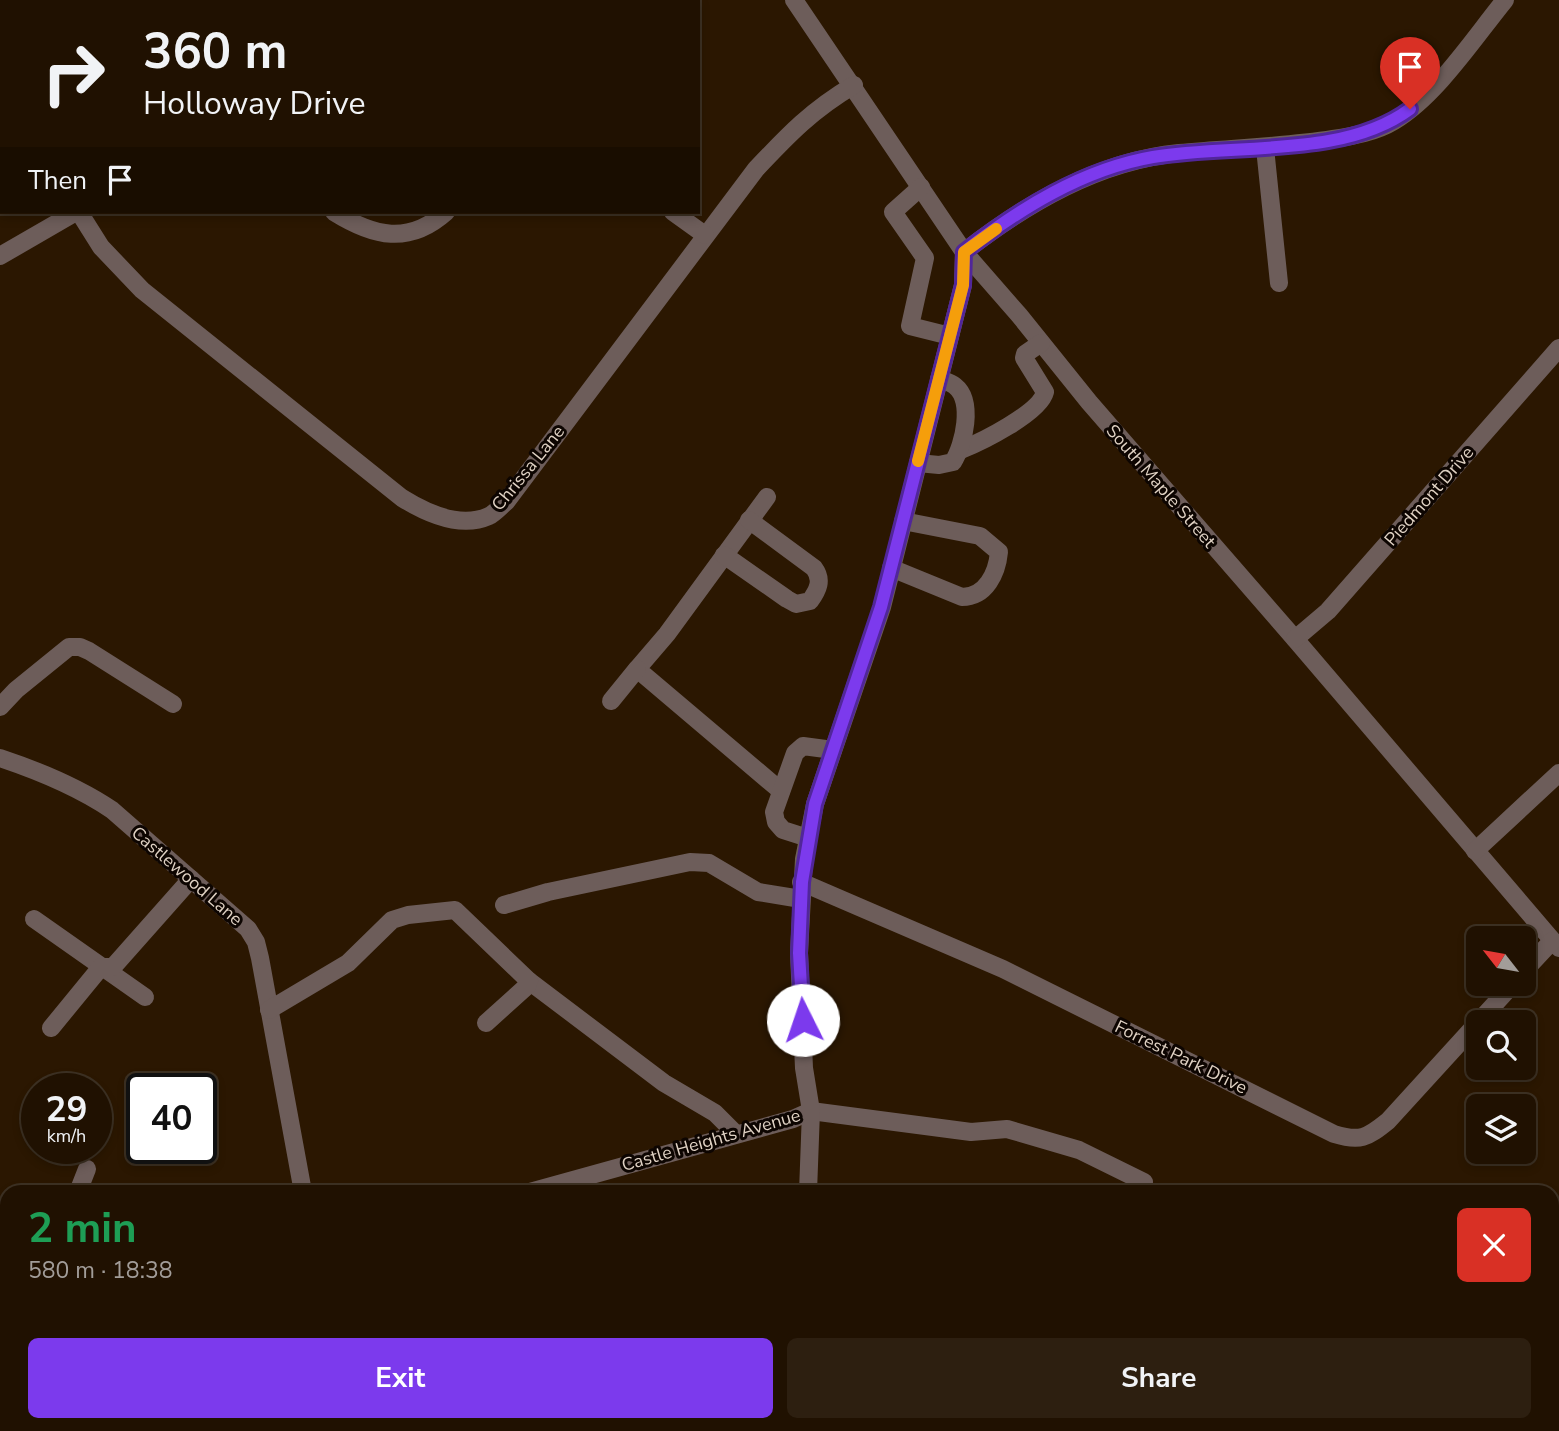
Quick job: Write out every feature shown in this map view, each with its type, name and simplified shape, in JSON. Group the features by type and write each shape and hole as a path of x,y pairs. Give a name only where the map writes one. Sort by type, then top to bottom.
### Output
{"street":[{"name":"South Maple Street","path":"794,0 854,85 964,252 1089,402 1556,944"},
{"path":"808,1185 811,1111 804,1068 799,953 801,890 808,838 815,804 881,607 963,285 964,252 1014,217 1088,176 1150,158 1179,153 1265,148 1350,136 1393,122 1431,89 1505,0"},
{"name":"Chrissa Lane","path":"78,214 101,247 142,290 402,498 426,513 471,520 489,516 506,502 756,169 798,124 854,85"},
{"path":"1265,148 1279,283"},
{"path":"921,187 894,212 925,258 910,326 950,336"},
{"path":"0,257 74,214"},
{"path":"337,214 356,225 396,234 410,234 424,229 443,214"},
{"path":"676,214 705,235"},
{"path":"961,450 987,439 1043,400 1045,392 1024,358 1025,354 1041,343"},
{"name":"Piedmont Drive","path":"1295,639 1328,611 1559,348"},
{"path":"918,463 939,465 953,462 961,450 965,429 962,393 953,384 939,379"},
{"path":"611,701 672,627 767,497"},
{"path":"724,555 796,604 810,601 817,592 818,574 814,568 749,520"},
{"path":"891,568 962,597 973,597 983,591 998,564 999,552 980,536 903,521"},
{"path":"0,707 16,690 69,647 80,647 89,651 173,704"},
{"path":"637,670 781,791"},
{"path":"808,838 783,830 776,822 774,811 795,753 803,746 833,750"},
{"name":"Castlewood Lane","path":"0,758 89,795 112,810 248,929 256,942 260,958 302,1185"},
{"path":"1475,851 1559,773"},
{"name":"Forrest Park Drive","path":"504,905 548,892 690,862 709,863 758,892 786,898 801,890 1003,969 1334,1134 1347,1138 1364,1138 1388,1121 1502,996"},
{"path":"101,967 113,967 191,879"},
{"path":"269,1010 348,962 392,920 408,915 455,910 489,946 529,981 664,1083 715,1113 736,1135"},
{"path":"34,919 145,997"},
{"path":"1536,961 1556,944"},
{"path":"51,1028 101,967"},
{"path":"486,1023 529,981"},
{"path":"811,1111 971,1132 1007,1129 1079,1150 1144,1182"},
{"name":"Castle Heights Avenue","path":"555,1185 793,1119 811,1111"},
{"path":"81,1185 87,1169"}],"slow traffic":[{"path":"918,461 963,285 964,252 996,229"}],"route":[{"path":"803,1020 799,953 802,882 815,804 881,607 963,285 964,252 984,236 1050,195 1088,176 1119,166 1179,153 1265,148 1350,136 1393,122 1410,109"}]}
